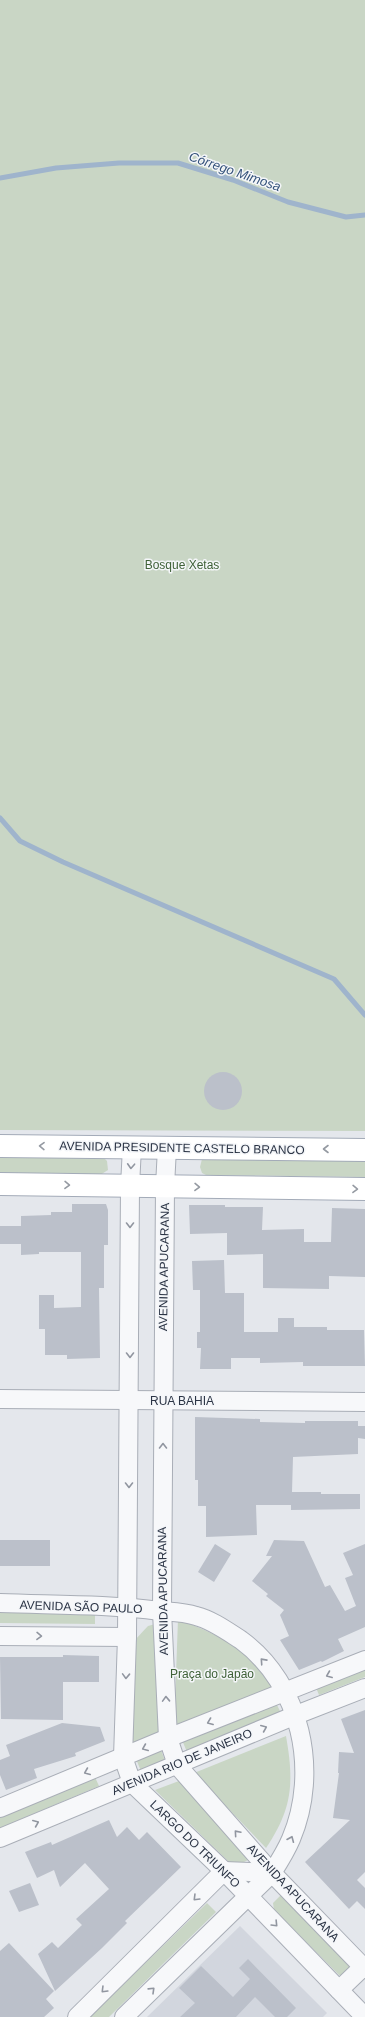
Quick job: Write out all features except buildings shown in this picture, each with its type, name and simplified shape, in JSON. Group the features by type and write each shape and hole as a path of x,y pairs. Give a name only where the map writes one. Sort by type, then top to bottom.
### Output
{"main road":[{"name":"AVENIDA PRESIDENTE CASTELO BRANCO","path":"0,1146 365,1150"},
{"path":"0,1184 365,1189"}],"street":[{"path":"128,1637 130,1186 132,1147"},
{"name":"AVENIDA APUCARANA","path":"167,1148 165,1186 162,1611 168,1738 177,1765 272,1873 364,1968"},
{"name":"RUA BAHIA","path":"0,1399 365,1402"},
{"name":"AVENIDA SÃO PAULO","path":"0,1603 128,1607 162,1611"},
{"path":"128,1637 137,1626 162,1611"},
{"name":"LARGO DO TRIUNFO","path":"128,1637 123,1757 132,1783 248,1896 272,1873 292,1838 302,1803 304,1752 296,1715 285,1692 262,1660 235,1636 196,1616 162,1611"},
{"path":"0,1636 128,1637"},
{"name":"AVENIDA RIO DE JANEIRO","path":"0,1808 168,1738 365,1660"},
{"name":"AVENIDA RIO DE JANEIRO","path":"0,1838 296,1715 365,1688"},
{"path":"77,2017 224,1871 272,1873"},
{"path":"124,2017 248,1896 365,2017"},
{"path":"339,1990 364,1968"}],"shaded area":[{"path":"240,1926 327,2013 323,2017 147,2017"}],"green space":[{"name":"Bosque Xetas","path":"0,0 365,0 365,1131 0,1130"},
{"path":"0,1155 102,1156 107,1161 108,1170 100,1175 0,1174"},
{"path":"202,1159 365,1160 365,1177 206,1175 202,1173 200,1167"},
{"path":"0,1609 95,1611 95,1624 0,1623"},
{"name":"Praça do Japão","path":"178,1619 220,1637 245,1653 265,1675 272,1688 174,1730"},
{"path":"166,1621 163,1733 131,1746 134,1641 148,1626"},
{"path":"365,1665 365,1677 319,1695 315,1685"},
{"path":"275,1701 281,1713 187,1752 182,1740"},
{"path":"286,1736 290,1767 289,1794 282,1820 266,1848 194,1773"},
{"path":"161,1750 165,1761 141,1771 136,1759"},
{"path":"94,1775 99,1786 0,1828 0,1814"},
{"path":"179,1781 254,1857 242,1863 229,1862 155,1790"},
{"path":"280,1896 286,1896 352,1963 351,1970 344,1975 339,1975 274,1910 273,1903"},
{"path":"207,1903 216,1912 109,2017 90,2017"}],"waterway":[{"name":"Córrego Mimosa","path":"0,178 56,168 119,163 178,163 233,180 288,202 346,217 365,215"},
{"path":"0,818 20,841 63,862 334,979 365,1015"}]}
